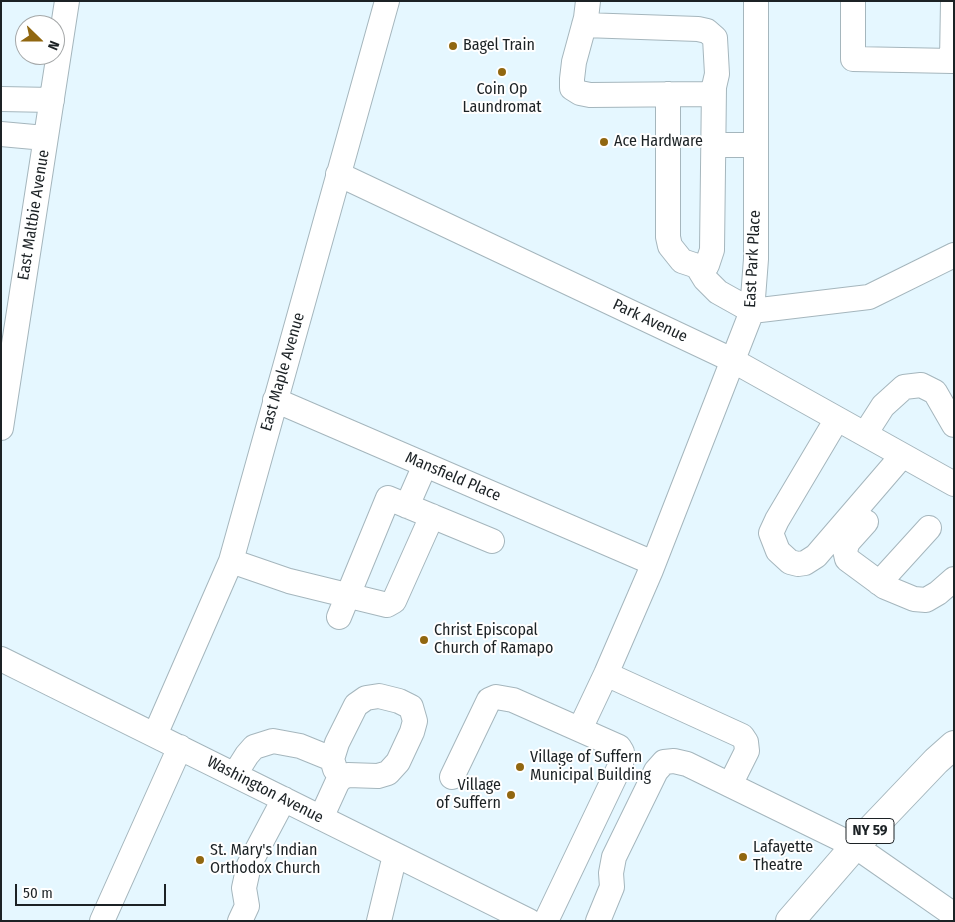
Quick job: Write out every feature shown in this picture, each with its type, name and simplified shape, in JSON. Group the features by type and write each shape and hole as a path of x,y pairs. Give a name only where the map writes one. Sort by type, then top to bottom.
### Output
{"main road":[{"name":"NY 59","path":"790,921 855,846 936,761 954,745"}],"street":[{"name":"East Maltbie Avenue","path":"1,428 66,1"},
{"name":"East Maple Avenue","path":"155,734 231,561 387,1"},
{"path":"588,1 584,26 574,62 572,88 580,93 590,95 708,94 714,87"},
{"name":"East Park Place","path":"580,729 606,674 653,562 752,312 756,259 756,1"},
{"path":"853,1 853,59 952,60 953,1"},
{"path":"584,26 698,29 707,31 715,38 717,74 714,87 712,250 707,265 697,266 682,261 670,246 668,237 668,94"},
{"path":"1,99 52,100"},
{"path":"1,134 45,138"},
{"path":"714,145 756,145"},
{"name":"Park Avenue","path":"338,174 732,360 954,484"},
{"path":"697,266 705,279 718,292 752,312 869,297 954,255"},
{"path":"865,434 883,406 904,387 921,385 935,392 954,425"},
{"name":"Mansfield Place","path":"275,400 653,562"},
{"path":"836,418 777,520 772,533 778,551 790,562 805,563 816,556 908,459"},
{"path":"908,459 848,542 845,550 847,559 880,583 914,599 926,600 938,593 954,578"},
{"path":"339,617 398,502 425,465"},
{"path":"398,502 492,541"},
{"path":"231,561 289,582 387,605 394,601 432,516"},
{"path":"880,583 929,528"},
{"name":"Washington Avenue","path":"1,659 529,921"},
{"path":"606,674 742,736 746,742 747,751 730,785"},
{"path":"452,777 489,700 496,697 513,700 619,747 622,752 622,760 546,921"},
{"path":"235,774 254,746 273,740 300,746 336,768 337,783 321,818"},
{"path":"102,921 180,747"},
{"path":"598,921 612,888 611,873 614,857 656,771 664,762 674,761 686,764 855,846 954,915"},
{"path":"240,921 246,906 244,888 250,865 284,799"},
{"path":"379,921 395,855"}],"place":[{"name":"Bagel Train","path":"453,46"},
{"name":"Coin Op Laundromat","path":"502,72"},
{"name":"Ace Hardware","path":"604,142"},
{"name":"Christ Episcopal Church of Ramapo","path":"424,640"},
{"name":"Village of Suffern Municipal Building","path":"520,767"},
{"name":"Village of Suffern","path":"511,795"},
{"name":"Lafayette Theatre","path":"743,857"},
{"name":"St. Mary's Indian Orthodox Church","path":"200,860"}]}
